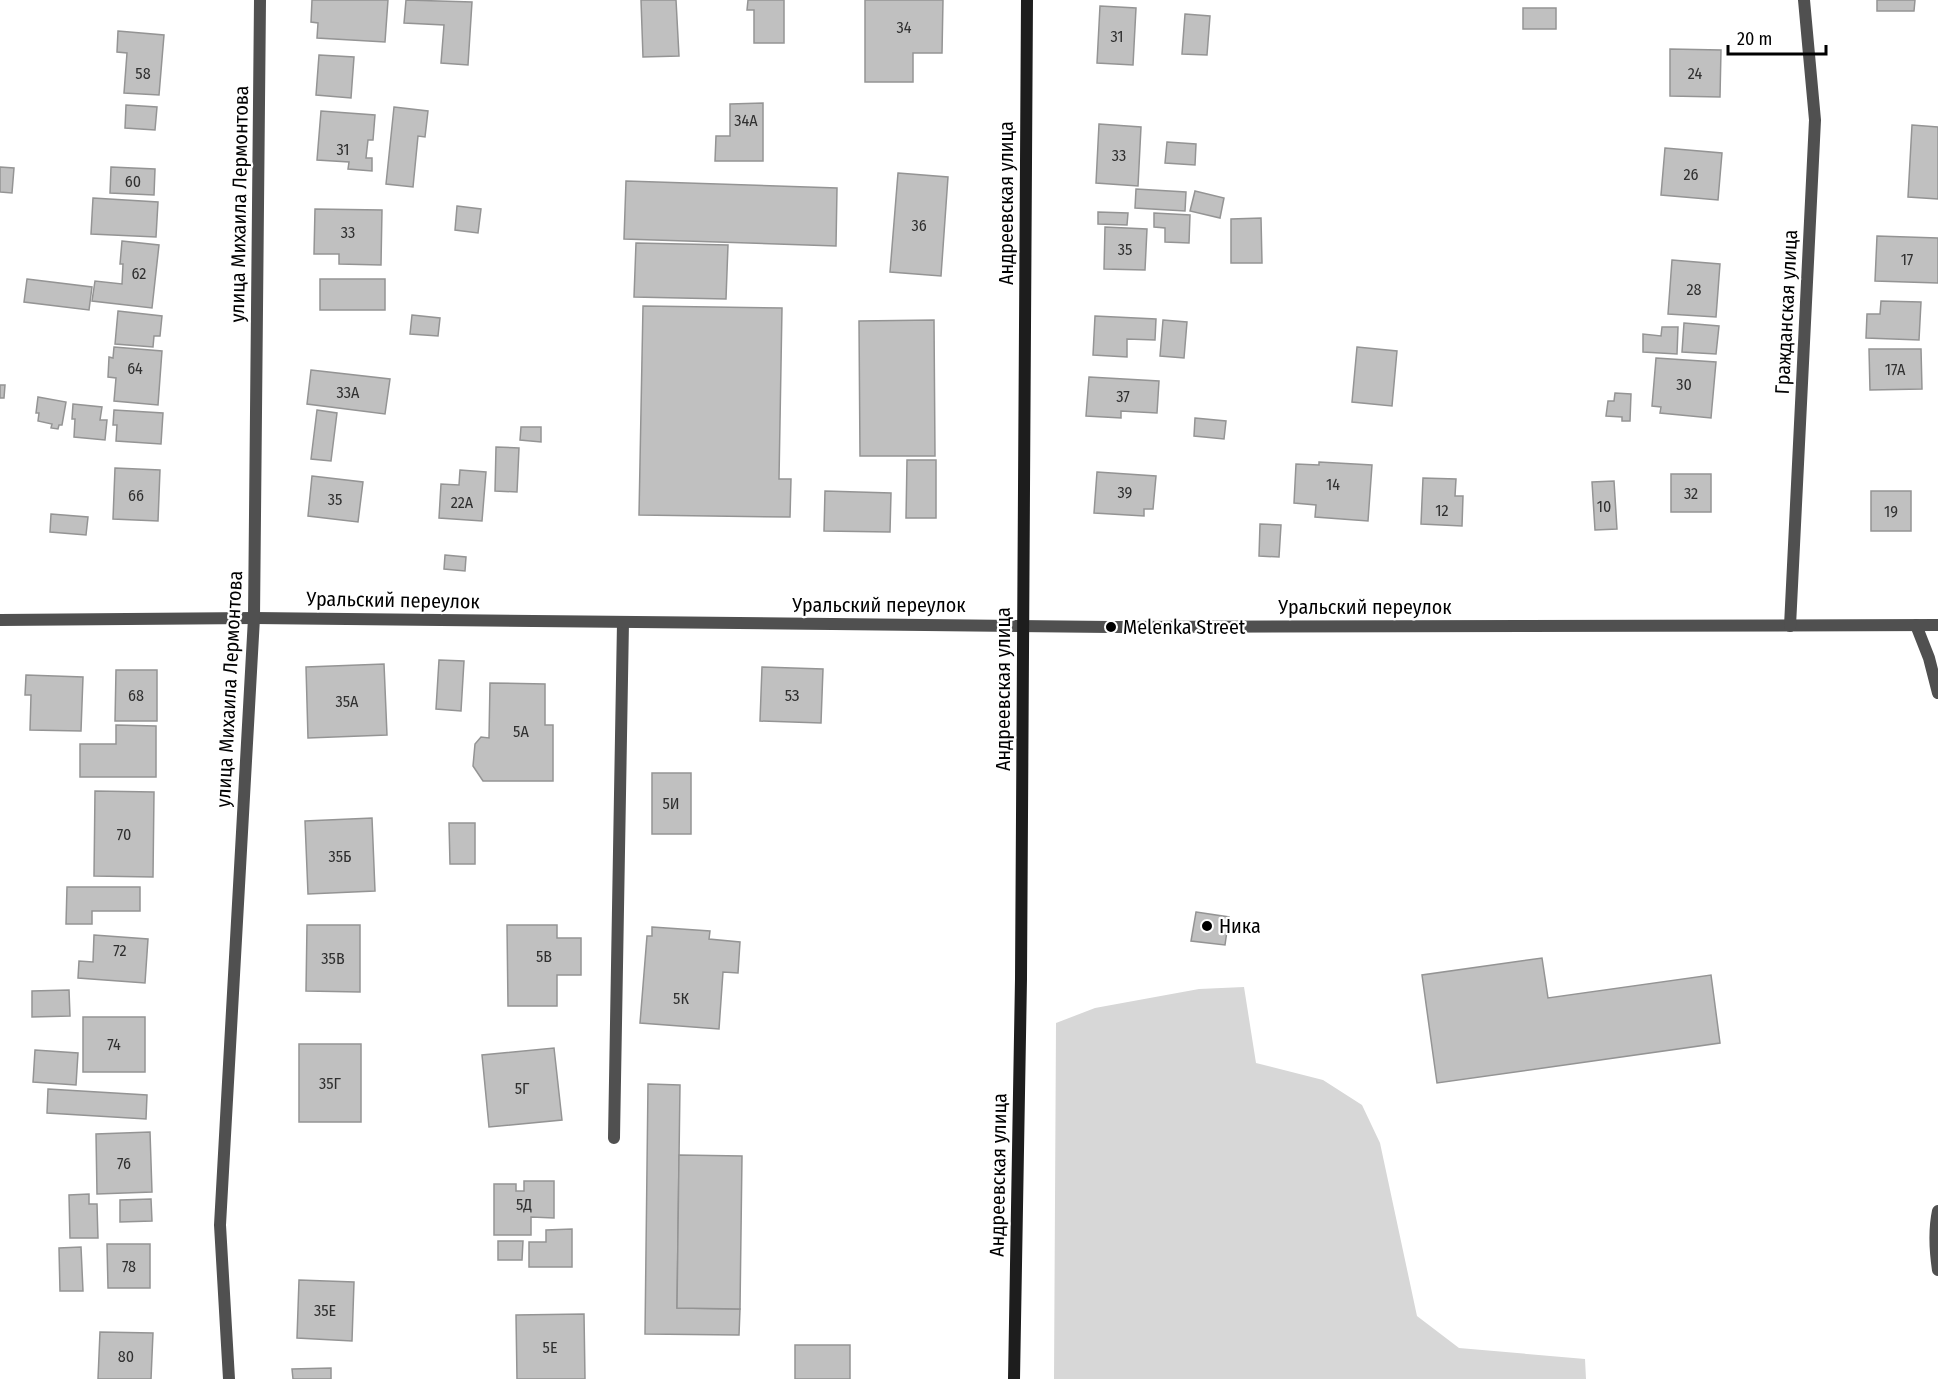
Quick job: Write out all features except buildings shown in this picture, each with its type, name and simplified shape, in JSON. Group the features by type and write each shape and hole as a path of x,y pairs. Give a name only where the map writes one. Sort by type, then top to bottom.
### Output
{"street":[{"name":"улица Михаила Лермонтова","path":"229,1379 220,1225 254,618 260,0"},
{"name":"Андреевская улица","path":"1014,1379 1021,979 1028,0"},
{"name":"Гражданская улица","path":"1790,626 1815,120 1804,0"},
{"name":"Уральский переулок","path":"0,620 254,618 1023,625 1938,625"},
{"path":"614,1138 623,622"},
{"path":"1916,625 1929,658 1938,693"},
{"path":"1938,1211 1935,1233 1938,1270"}],"shaded area":[{"path":"1244,987 1256,1063 1323,1080 1362,1105 1380,1143 1417,1316 1459,1348 1585,1359 1586,1379 1054,1379 1056,1023 1095,1008 1199,989"}],"place":[{"name":"Melenka Street","path":"1111,627"},
{"name":"Ника","path":"1207,926"}]}
